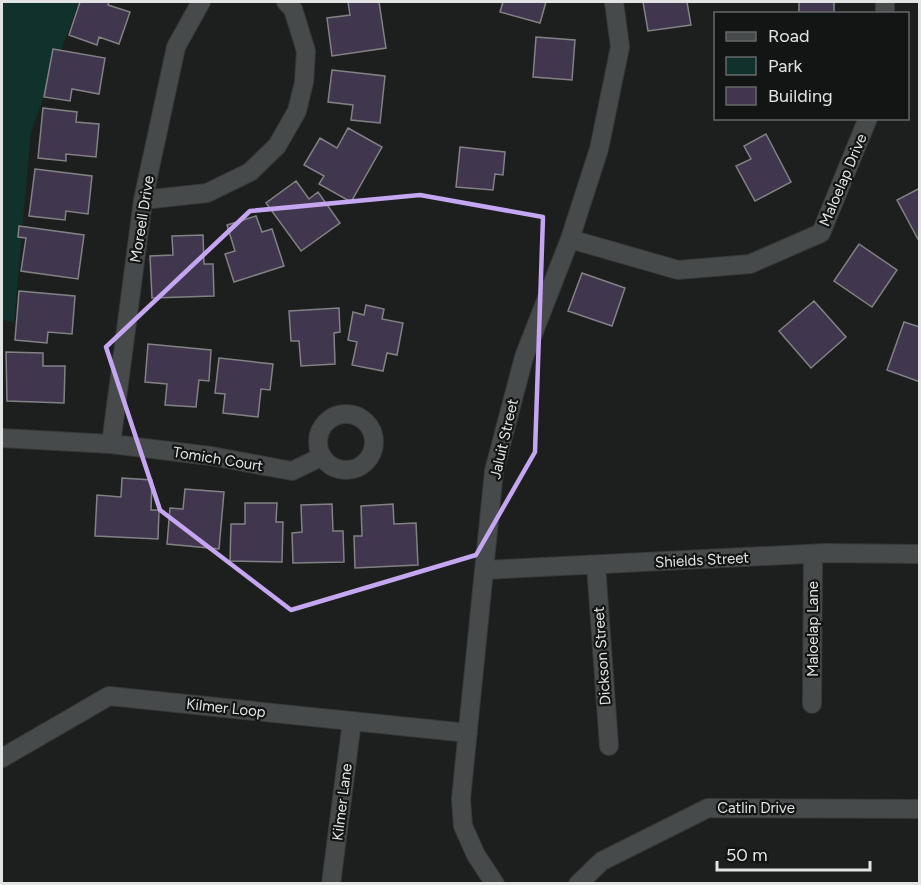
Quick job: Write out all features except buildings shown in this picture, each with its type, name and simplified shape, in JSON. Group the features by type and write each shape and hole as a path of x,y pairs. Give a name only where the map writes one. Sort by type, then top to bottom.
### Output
{"street":[{"name":"Moreell Drive","path":"111,444 143,200 176,47 201,2"},
{"path":"143,200 207,193 250,172 277,146 297,111 304,82 306,51 293,9 286,2"},
{"name":"Jaluit Street","path":"495,884 476,855 463,826 461,799 494,471 524,357 570,239 599,149 620,47 614,2"},
{"name":"Maloelap Drive","path":"570,239 678,270 750,264 821,232 867,120"},
{"name":"Tomich Court","path":"2,438 111,444 211,456 292,471 321,457"},
{"name":"Shields Street","path":"484,570 813,554 920,554"},
{"name":"Maloelap Lane","path":"812,704 813,554"},
{"name":"Dickson Street","path":"596,565 609,746"},
{"name":"Kilmer Loop","path":"2,758 109,696 468,733"},
{"name":"Kilmer Lane","path":"331,884 352,721"},
{"name":"Catlin Drive","path":"578,884 602,861 708,808 920,809"}],"highlighted area":[{"path":"420,195 543,217 535,452 476,555 291,610 160,510 106,347 250,211"}],"green space":[{"path":"2,2 79,2 31,132 14,322 2,320"}]}
